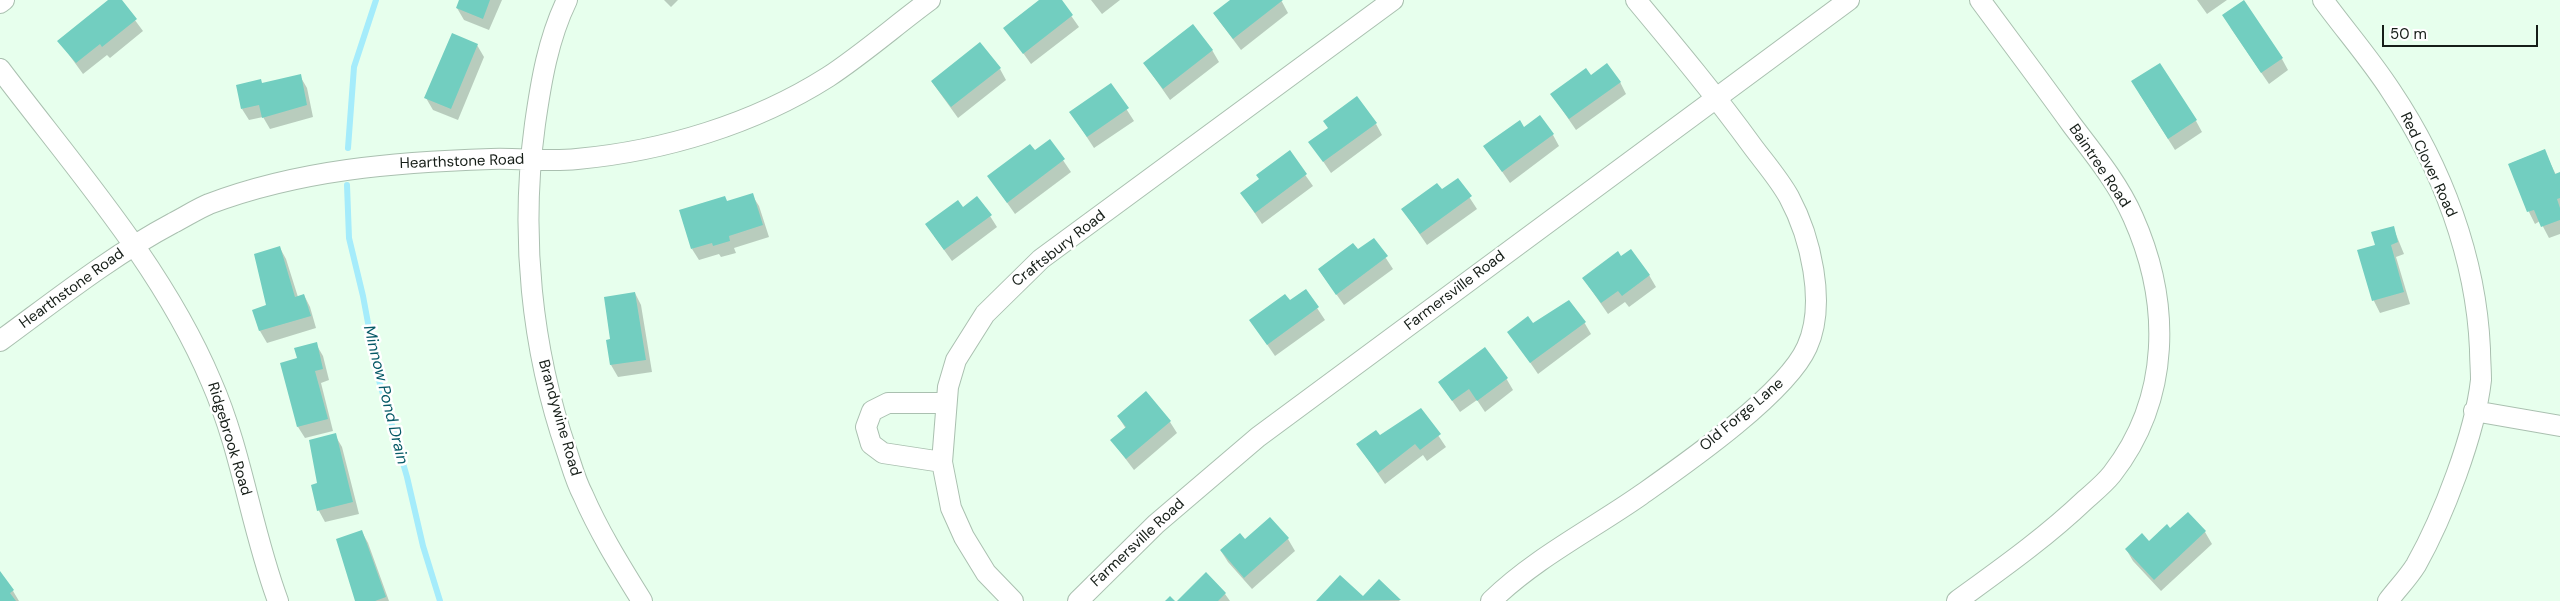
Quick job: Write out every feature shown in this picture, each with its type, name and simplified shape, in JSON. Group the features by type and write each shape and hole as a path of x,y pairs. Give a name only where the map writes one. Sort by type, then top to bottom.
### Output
{"street":[{"path":"0,3 4,0"},
{"name":"Brandywine Road","path":"567,0 542,76 530,159 529,246 532,297 544,372 562,436 582,494 617,561 642,601"},
{"name":"Hearthstone Road","path":"0,342 84,279 133,246 208,205 325,171 400,164 530,159 576,160 650,149 710,131 770,109 828,76 930,0"},
{"name":"Craftsbury Road","path":"1013,601 986,573 964,536 951,508 942,462 945,403 956,360 985,314 1041,258 1393,0"},
{"path":"1636,0 1717,97"},
{"name":"Farmersville Road","path":"1078,601 1156,524 1258,437 1849,0"},
{"name":"Baintree Road","path":"1957,601 2026,550 2111,476 2131,446 2151,402 2158,364 2159,316 2152,274 2132,216 2111,178 1980,0"},
{"name":"Red Clover Road","path":"2323,0 2391,91 2422,145 2448,199 2468,261 2478,320 2481,379 2470,432 2438,523 2415,567 2388,601"},
{"name":"Ridgebrook Road","path":"0,69 133,246 185,326 212,382 231,438 264,563 278,601"},
{"name":"Old Forge Lane","path":"1491,601 1562,546 1641,495 1726,431 1782,383 1807,347 1815,318 1815,276 1805,236 1789,196 1717,97"},
{"path":"942,462 883,453 871,444 866,427 872,411 888,403 945,403"},
{"path":"2474,411 2560,426"}],"building":[{"path":"108,0 122,0 137,19 102,47 100,44 76,63 57,41"},
{"path":"459,0 490,0 483,19 456,8"},
{"path":"1039,0 1062,0 1073,15 1023,54 1003,28"},
{"path":"1230,0 1283,0 1233,39 1213,13"},
{"path":"2244,0 2283,58 2261,73 2222,15"},
{"path":"1193,24 1213,50 1163,89 1143,63"},
{"path":"452,33 478,44 451,109 424,98"},
{"path":"980,42 1001,68 951,107 931,81"},
{"path":"1607,63 1621,82 1569,119 1550,94 1586,68 1591,75"},
{"path":"2160,63 2197,120 2168,139 2131,81"},
{"path":"301,74 307,105 262,118 259,105 241,109 236,85 261,79 262,83"},
{"path":"1111,83 1129,108 1087,137 1069,112"},
{"path":"1357,96 1377,123 1323,162 1308,142 1328,128 1323,121"},
{"path":"1540,115 1554,134 1502,172 1483,146 1520,120 1524,127"},
{"path":"1050,139 1065,159 1007,203 987,176 1030,144 1035,150"},
{"path":"2545,149 2555,174 2560,172 2560,198 2557,199 2560,208 2560,220 2541,227 2534,210 2527,212 2508,164"},
{"path":"1290,150 1307,174 1255,213 1240,193 1259,179 1256,175"},
{"path":"1458,178 1472,196 1420,234 1401,209 1437,183 1442,189"},
{"path":"753,193 763,225 729,236 730,241 713,246 712,243 691,249 679,210 725,196 727,201"},
{"path":"977,196 992,215 944,250 925,224 958,200 963,207"},
{"path":"2394,226 2398,242 2391,245 2404,292 2372,301 2357,250 2375,245 2371,232"},
{"path":"1374,238 1388,256 1336,295 1318,269 1353,243 1358,249"},
{"path":"280,246 295,297 304,294 311,316 259,331 252,310 266,305 254,254"},
{"path":"1631,249 1650,275 1622,296 1618,291 1601,303 1582,278 1618,251 1621,256"},
{"path":"1306,289 1319,307 1267,345 1249,320 1285,294 1290,300"},
{"path":"635,292 646,360 610,365 606,340 610,339 604,297"},
{"path":"1569,300 1586,322 1530,363 1507,332 1528,316 1533,323"},
{"path":"317,342 323,369 315,371 328,419 297,427 280,363 297,358 294,348"},
{"path":"1485,347 1508,378 1477,401 1469,389 1452,401 1438,382"},
{"path":"1146,391 1171,421 1126,459 1110,440 1126,427 1117,416"},
{"path":"1421,408 1441,434 1420,450 1415,444 1378,473 1356,444 1376,430 1380,435"},
{"path":"336,433 353,502 317,511 311,485 317,483 309,440"},
{"path":"2188,512 2206,531 2154,580 2125,549 2142,533 2149,541 2167,524 2170,528"},
{"path":"1270,517 1289,538 1244,578 1220,550 1240,533 1245,539"},
{"path":"362,530 386,597 375,601 355,601 336,539"},
{"path":"0,571 14,590 10,593 16,601 0,601"},
{"path":"1206,572 1226,593 1218,601 1177,601"},
{"path":"1340,575 1363,596 1379,579 1401,600 1316,601"},
{"path":"1170,596 1175,601 1165,601"}],"waterway":[{"name":"Minnow Pond Drain","path":"348,148 354,67 376,0"},
{"name":"Minnow Pond Drain","path":"347,185 349,238 363,296 378,377 407,477 423,546 440,601"}]}
